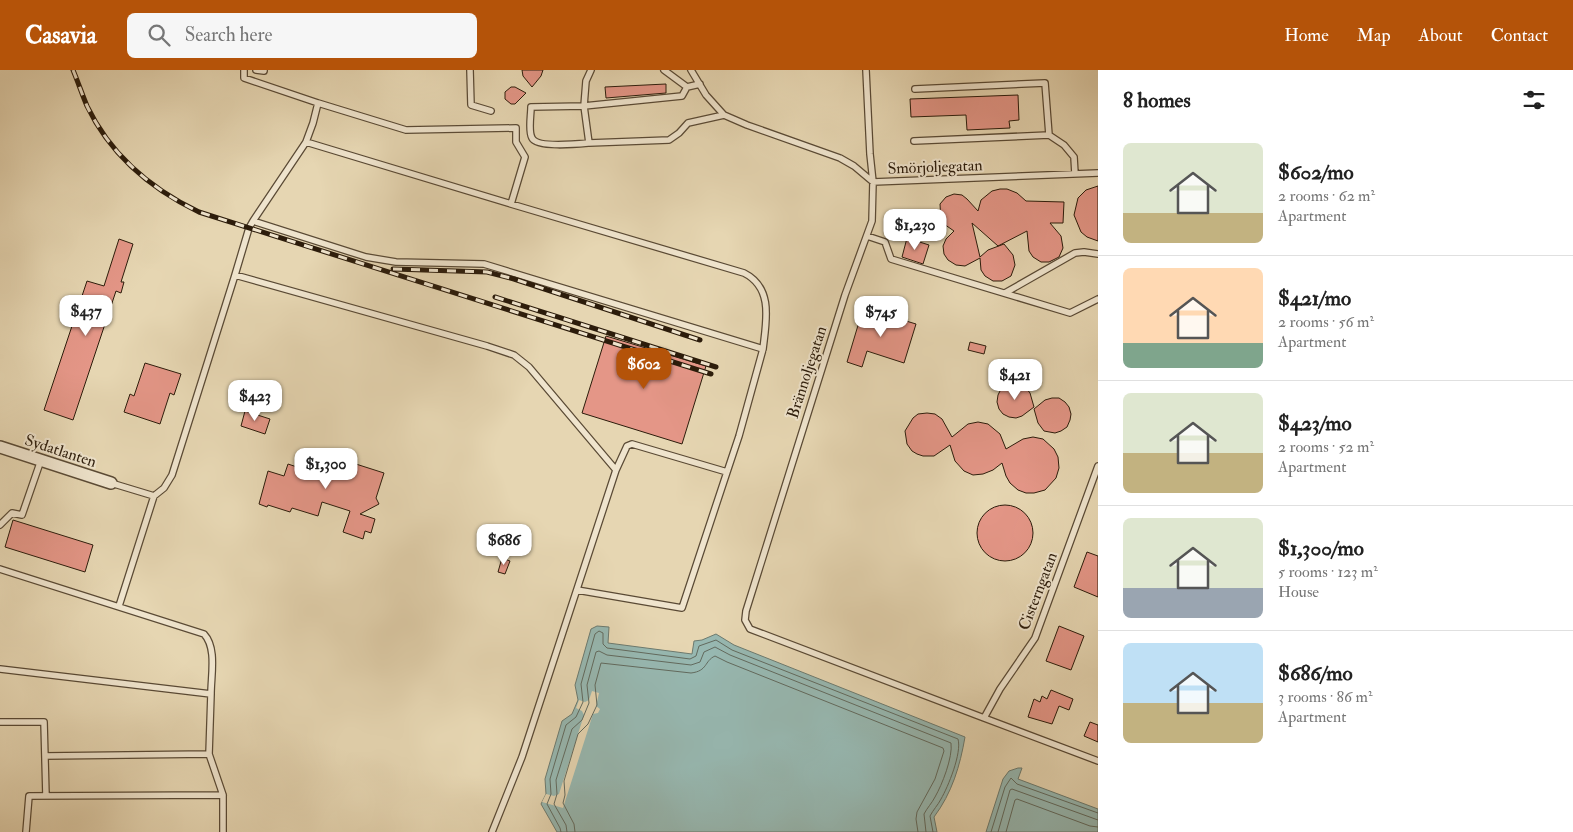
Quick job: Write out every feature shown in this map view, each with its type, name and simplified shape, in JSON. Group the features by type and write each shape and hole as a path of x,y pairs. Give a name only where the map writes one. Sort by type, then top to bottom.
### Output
{"street":[{"name":"Sydatlanten","path":"0,447 111,483"}],"lane":[{"path":"244,70 244,78 406,130 516,128 516,142 525,157 511,204"},
{"path":"256,70 264,70"},
{"path":"470,70 471,105 491,111"},
{"path":"589,143 584,106 586,81 591,70"},
{"path":"664,70 687,87"},
{"name":"Smörjoljegatan","path":"691,70 706,95 724,115 840,158 854,166 873,182 1098,173"},
{"name":"Brännoljegatan","path":"866,70 873,182 872,221 845,295 820,373 746,611 745,620 750,629 984,718"},
{"path":"915,89 1045,83 1049,135"},
{"path":"700,84 687,87 682,96 584,106 531,107 531,137 534,142 543,144 668,140 679,133 688,122 724,115"},
{"path":"119,606 154,496 164,488 172,475 249,228 306,142 318,103"},
{"path":"914,141 1049,135 1064,145 1074,157 1075,174"},
{"path":"306,142 744,273 754,278 760,285 766,301 763,349 739,436 682,608 577,590"},
{"path":"253,221 366,258 396,262 484,264 763,349"},
{"path":"867,236 885,242 891,259 1070,313 1098,299"},
{"path":"1005,294 1075,253 1098,254"},
{"path":"235,275 514,355 529,367 616,470"},
{"path":"492,832 522,757 616,470 627,446 632,444 727,472"},
{"path":"0,525 12,513 22,515 41,460"},
{"name":"Cisterngatan","path":"984,718 1000,689 1035,638 1098,466"},
{"path":"111,483 154,496"},
{"path":"0,569 204,634 209,639 212,647 209,754 223,795 223,832"},
{"path":"0,669 211,694"},
{"path":"984,718 1098,761"},
{"path":"0,722 44,722 46,796"},
{"path":"45,756 209,754"},
{"path":"26,832 29,796 223,795"}],"water":[{"path":"597,626 609,627 608,643 692,654 694,641 716,634 734,645 965,737 954,779 946,798 934,817 937,832 557,832 541,804 546,794 545,779 562,721 572,714 578,700 575,685 591,629"},
{"path":"1022,768 1018,779 1098,809 1098,832 986,832 1003,779 1009,771"}],"pier":[{"path":"592,691 599,693 596,706 600,709 598,713 593,714 563,808 542,802 546,794 554,796 559,794 584,715 582,711 576,708 579,700 585,702 589,700"}],"building":[{"path":"522,70 543,70 541,76 532,87 523,76"},
{"path":"666,84 666,93 606,98 605,87"},
{"path":"511,87 526,93 515,104 511,104 505,99 505,92"},
{"path":"1018,95 1019,120 1009,121 1010,128 967,130 966,115 911,117 910,99"},
{"path":"1098,186 1098,241 1087,237 1081,232 1074,215 1078,198 1086,190"},
{"path":"1007,189 1017,193 1026,201 1064,202 1063,223 1050,223 1061,236 1063,248 1059,257 1049,262 1041,262 1033,257 1029,251 1027,231 998,246 972,223 980,257 988,250 1004,244 1013,255 1015,265 1011,276 1002,281 993,281 985,276 981,270 980,258 965,266 956,265 948,260 944,254 943,246 946,239 954,231 941,222 940,204 946,197 954,194 962,195 978,211 981,200 992,191"},
{"path":"907,238 929,245 923,264 902,257"},
{"path":"119,239 133,244 121,282 124,282 121,293 116,291 73,420 44,410 87,281 104,286"},
{"path":"883,309 894,312 893,317 916,324 904,363 867,351 862,367 847,362 862,312 880,318"},
{"path":"606,336 706,366 682,444 582,413"},
{"path":"970,342 986,346 984,354 968,350"},
{"path":"145,363 181,374 174,395 170,393 160,424 124,412 130,394 134,396"},
{"path":"1013,383 1020,384 1026,388 1030,393 1034,407 1016,418 1003,414 997,402 1001,389"},
{"path":"1059,398 1065,402 1071,414 1067,427 1055,433 1044,431 1038,423 1034,409 1045,400"},
{"path":"245,411 270,419 265,434 241,426"},
{"path":"918,414 935,414 942,419 952,437 968,424 978,422 988,424 1000,434 1006,449 1023,439 1033,437 1043,439 1054,449 1058,457 1059,468 1056,478 1045,490 1026,493 1018,490 1010,483 1002,463 993,470 973,475 964,471 955,461 950,445 934,456 917,454 907,444 905,431 913,418"},
{"path":"309,449 384,473 376,498 379,504 360,514 375,519 371,533 365,531 363,539 343,532 350,511 322,502 318,516 292,508 290,512 259,504 268,471 284,476 288,464 303,469"},
{"path":"1005,505 1016,507 1025,513 1031,522 1033,533 1031,544 1025,553 1016,559 1005,561 994,559 985,553 979,544 977,533 979,522 985,513 994,507"},
{"path":"13,520 93,545 85,572 5,547"},
{"path":"1087,552 1098,556 1098,597 1074,587"},
{"path":"502,558 510,561 505,574 498,572"},
{"path":"1059,626 1084,636 1071,670 1046,661"},
{"path":"1051,690 1073,699 1069,710 1059,706 1052,724 1028,717 1034,699 1040,702 1042,696 1047,699"},
{"path":"1090,722 1098,725 1098,742 1084,736"}],"railway":[{"path":"73,70 96,123 120,155 164,192 199,212 711,374"},
{"path":"393,269 487,272 514,279 700,340"},
{"path":"495,297 716,367"}]}
